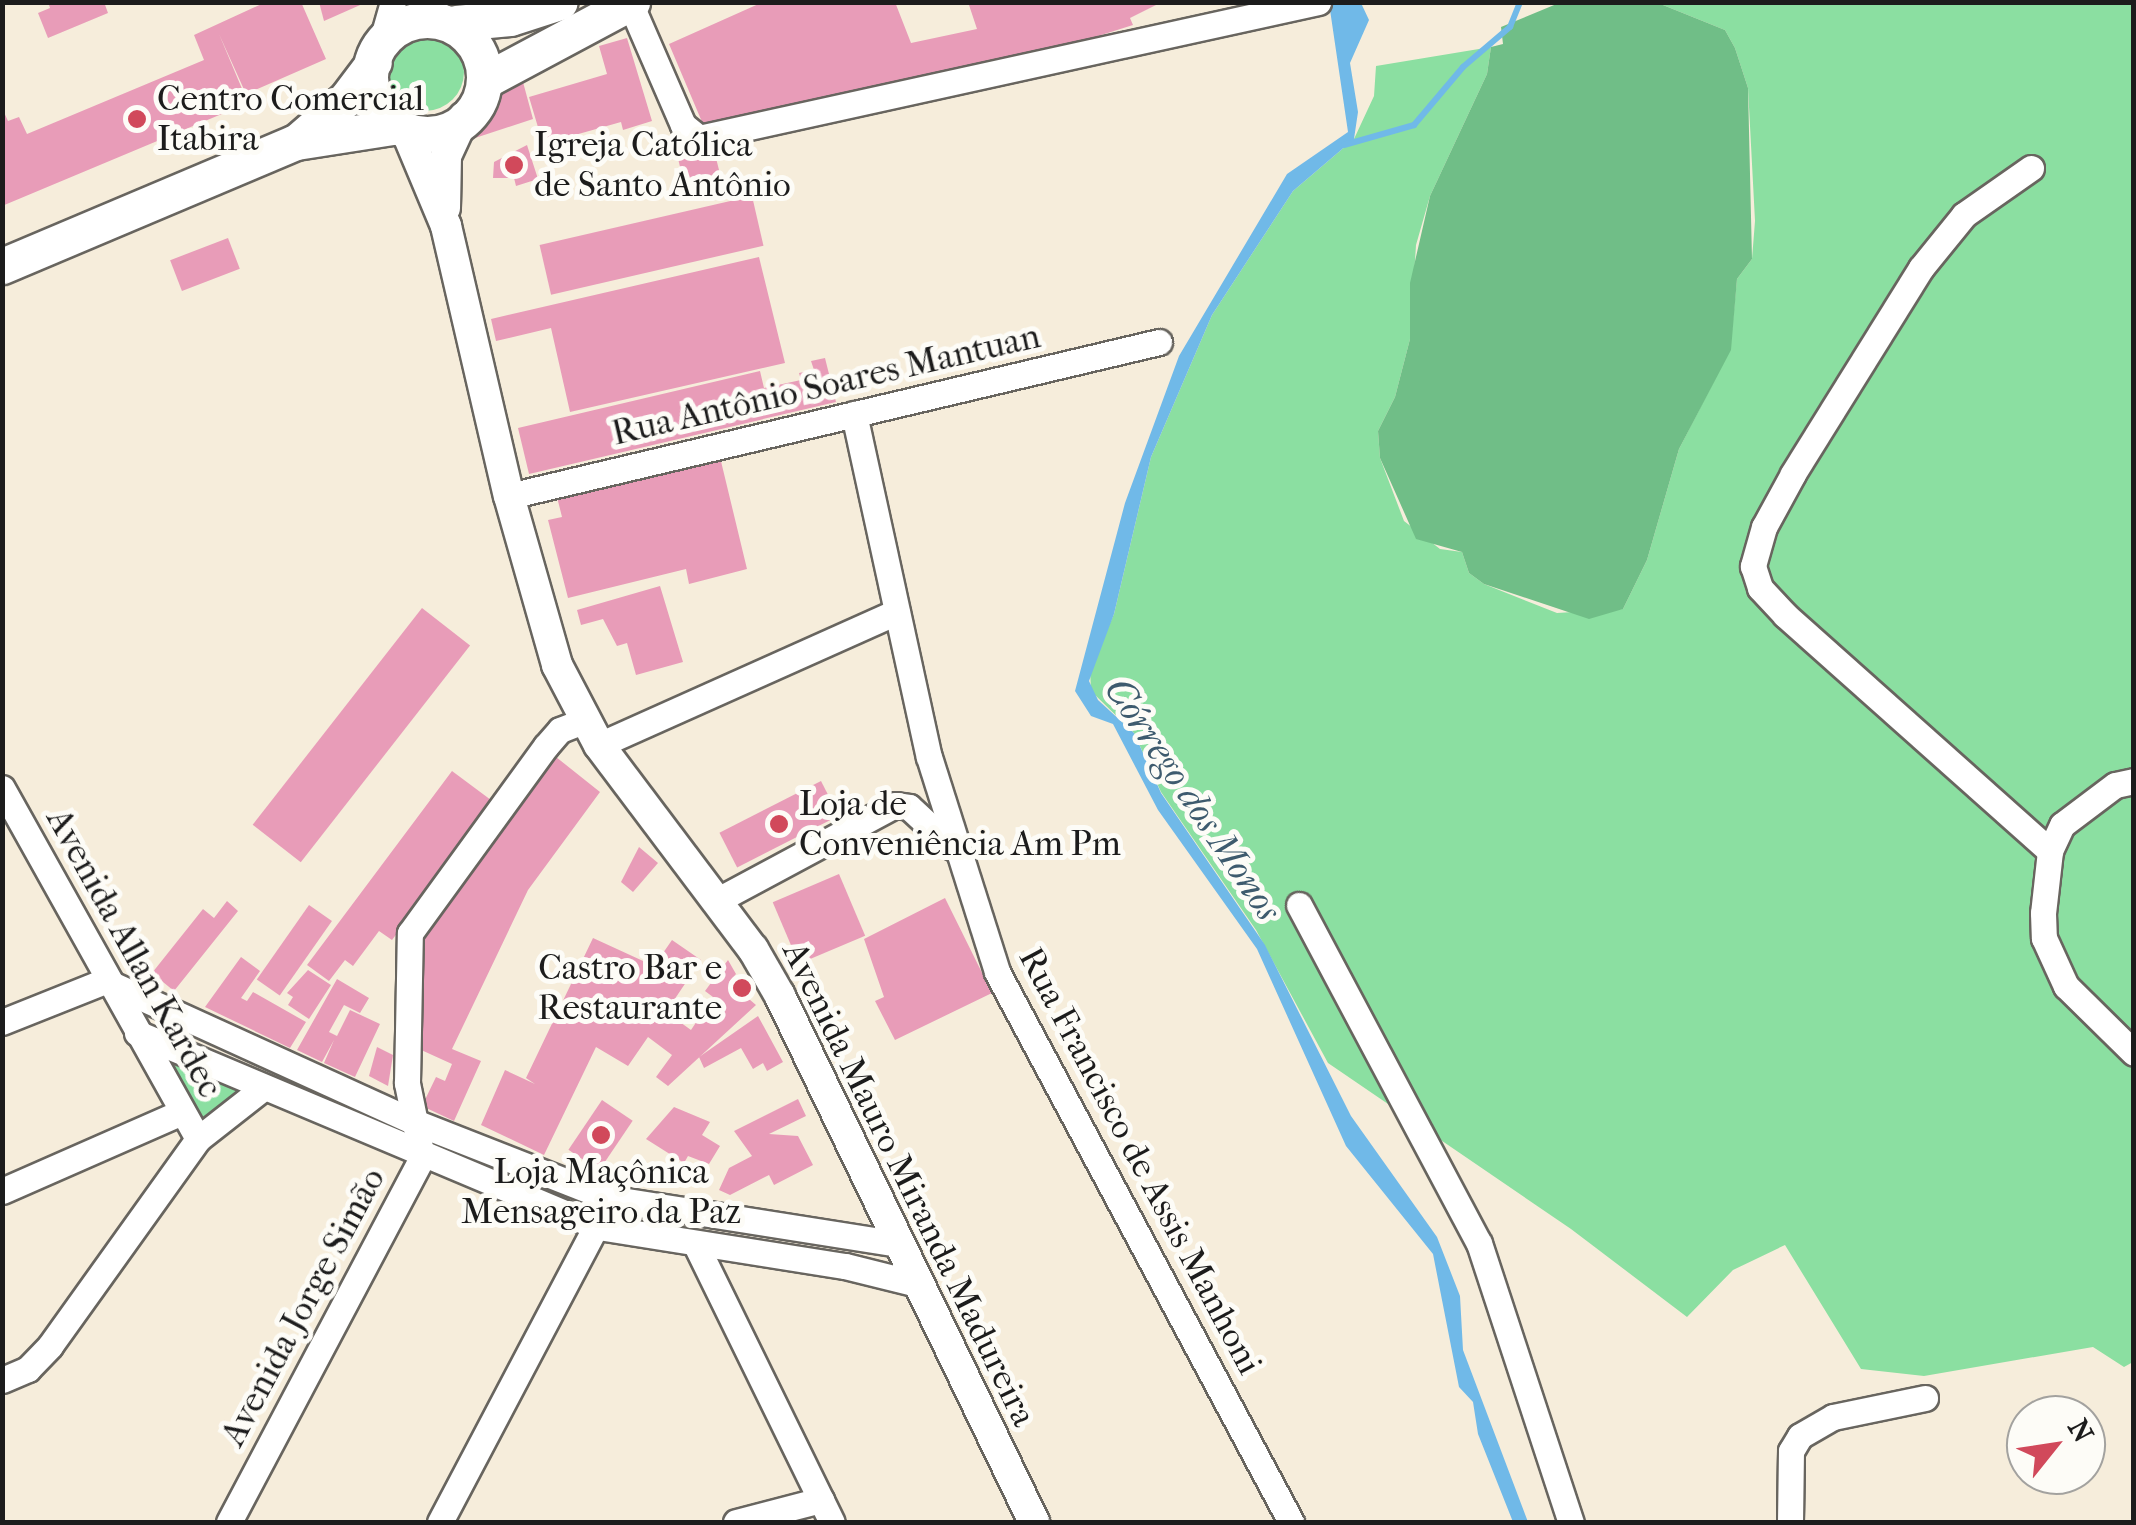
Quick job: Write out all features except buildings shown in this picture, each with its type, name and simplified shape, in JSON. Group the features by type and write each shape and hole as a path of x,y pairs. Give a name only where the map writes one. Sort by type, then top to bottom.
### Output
{"highway":[{"path":"2,266 296,142 339,107 403,25 441,15 510,18 560,2"},
{"path":"296,142 400,130 444,132 464,117 484,82 631,3"},
{"path":"441,15 476,42 484,82"},
{"path":"377,56 370,89 400,130"}],"main road":[{"path":"446,226 446,156 464,117"},
{"path":"400,130 446,226"},
{"name":"Avenida Mauro Miranda Madureira","path":"446,226 538,610 592,733 716,901 780,996 1034,1522"}],"street":[{"path":"377,56 393,2"},
{"path":"631,3 683,124 699,138 1318,2"},
{"path":"2031,168 1964,215 1921,268 1786,487 1753,566 1760,588 1785,615 2050,851"},
{"name":"Rua Antônio Soares Mantuan","path":"508,496 1159,342"},
{"name":"Rua Francisco de Assis Manhoni","path":"854,414 955,850 1013,1004 1290,1522"},
{"name":"Avenida Jorge Simão","path":"228,1522 422,1158 412,1121 410,933 546,746 560,730 592,733 897,612"},
{"path":"2134,781 2079,808 2050,851 2042,913 2054,967 2083,1008 2134,1053"},
{"name":"Avenida Allan Kardec","path":"2,788 14,835 138,1033 198,1140 50,1346 28,1369 2,1380"},
{"path":"716,901 895,804 909,807 955,850"},
{"path":"1299,905 1480,1243 1571,1522"},
{"path":"2,1022 105,981 412,1121 608,1198 898,1244"},
{"path":"138,1033 422,1158 598,1227 697,1247 846,1266 917,1284"},
{"path":"198,1140 263,1088"},
{"path":"328,1115 338,1088"},
{"path":"2,1192 182,1112"},
{"path":"440,1522 598,1227 608,1198"},
{"path":"697,1247 827,1512 736,1522"},
{"path":"1790,1522 1791,1452 1800,1436 1833,1416 1925,1398"}],"green space":[{"path":"1559,3 1658,3 1725,30 1735,48 1748,88 1752,259 1737,279 1731,350 1679,449 1647,560 1623,609 1589,619 1484,584 1469,573 1462,552 1416,539 1380,458 1378,431 1395,397 1410,339 1410,283 1430,196 1487,74 1491,47 1503,44 1501,27"},
{"path":"1658,3 2133,3 2133,1362 2124,1367 2093,1347 1924,1376 1861,1369 1785,1245 1733,1270 1687,1317 1571,1229 1328,1063 1256,930 1161,792 1134,733 1091,691 1090,669 1114,614 1151,457 1212,315 1293,191 1354,139 1374,96 1376,66 1491,47 1487,74 1430,196 1416,245 1410,339 1395,397 1378,431 1380,458 1404,521 1440,549 1462,552 1469,573 1484,584 1557,613 1623,609 1647,560 1679,449 1730,350 1737,279 1752,259 1755,221 1748,88 1735,48 1725,30"},
{"path":"425,33 440,36 452,45 461,57 461,87 452,99 440,108 425,111 410,108 398,99 389,87 386,72 389,57 398,45 410,36"},
{"path":"166,1060 240,1091 202,1125"}],"water":[{"path":"1329,3 1361,3 1369,20 1350,63 1358,112 1354,139 1293,191 1212,315 1151,457 1114,614 1089,681 1098,700 1134,733 1161,793 1265,945 1351,1116 1437,1237 1460,1296 1463,1350 1528,1522 1513,1522 1478,1434 1473,1402 1459,1387 1433,1254 1346,1146 1257,949 1158,810 1113,724 1091,716 1075,691 1125,503 1179,356 1287,174 1348,132"}],"waterway":[{"path":"1344,145 1414,125 1463,67 1510,27 1520,2"}],"place":[{"name":"Centro Comercial Itabira","path":"137,119"},
{"name":"Igreja Católica de Santo Antônio","path":"514,165"},
{"name":"Loja de Conveniência Am Pm","path":"779,824"},
{"name":"Castro Bar e Restaurante","path":"742,988"},
{"name":"Loja Maçônica Mensageiro da Paz","path":"601,1135"}],"water label":[{"name":"Córrego dos Monos","path":"1193,799"}]}
